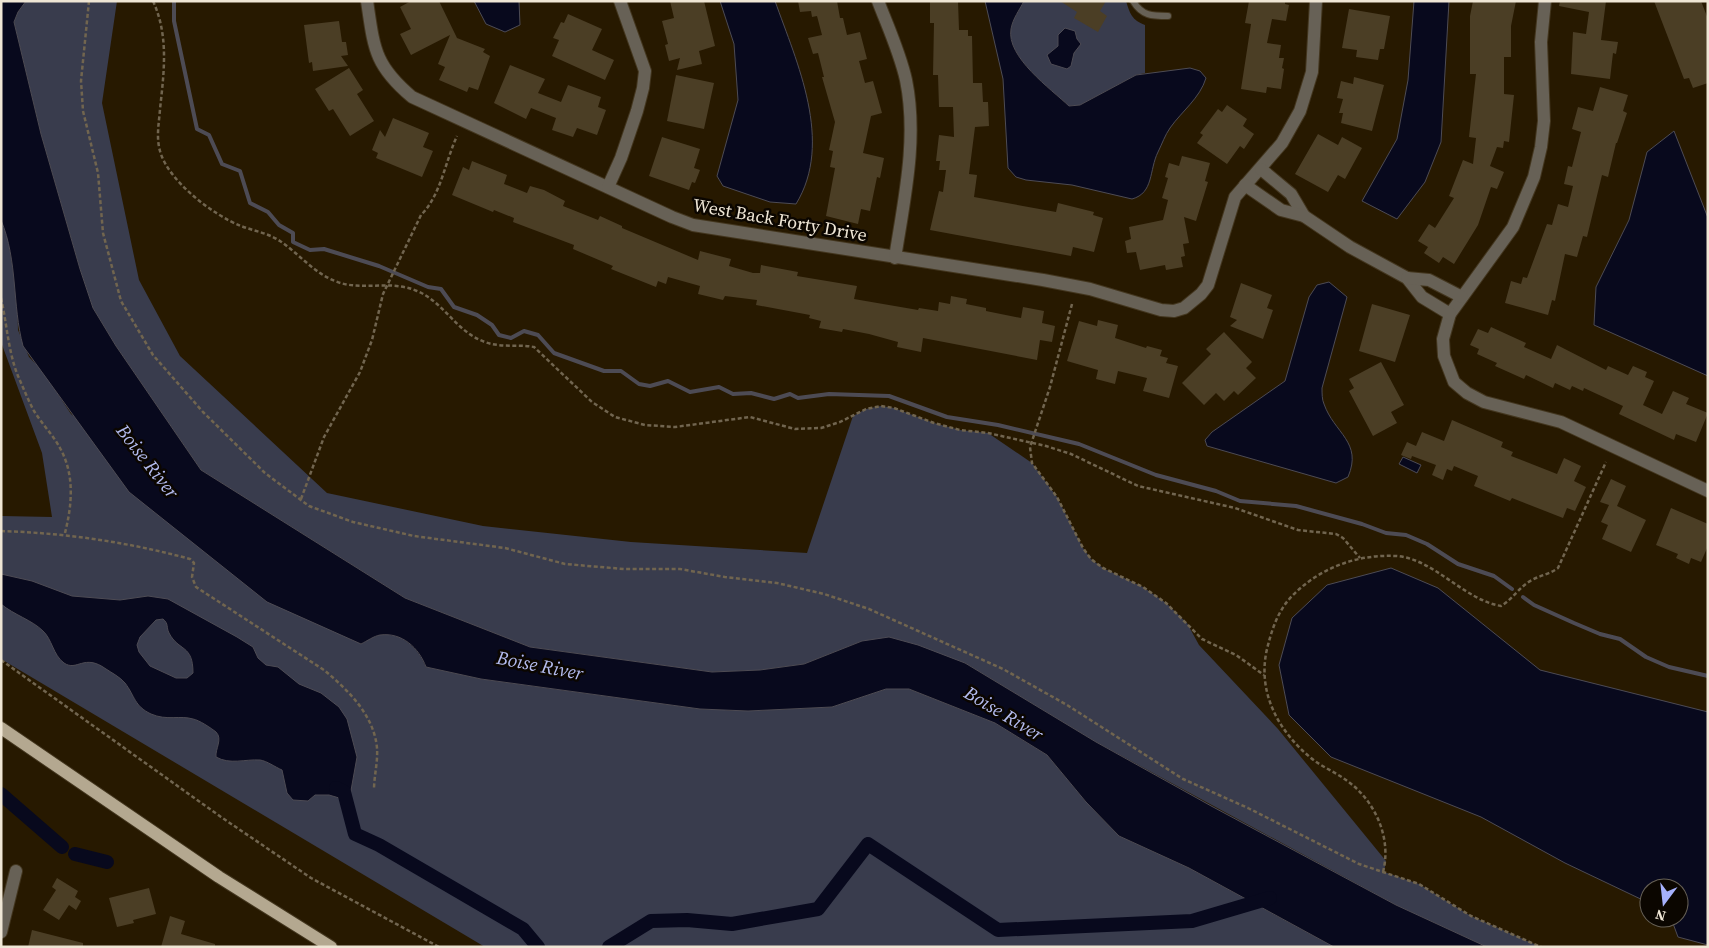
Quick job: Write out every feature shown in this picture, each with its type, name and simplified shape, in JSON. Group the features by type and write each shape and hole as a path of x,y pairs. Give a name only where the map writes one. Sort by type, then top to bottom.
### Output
{"main road":[{"path":"1,728 276,915 331,947"}],"street":[{"name":"West Back Forty Drive","path":"367,1 374,48 378,59 393,80 412,96 694,225 1043,280 1090,289 1161,310 1174,311 1184,308 1201,294 1208,285 1235,197 1245,185"},
{"path":"608,187 621,158 637,112 645,71 620,1"},
{"path":"878,1 906,80 910,113 911,146 895,258"},
{"path":"1316,1 1312,72 1300,111 1282,143 1245,185 1281,210 1304,216 1350,247 1407,278 1422,297 1450,314"},
{"path":"1545,1 1540,42 1544,121 1541,147 1534,177 1513,227 1450,314 1443,339 1444,356 1454,382 1467,393 1484,402 1561,422 1708,491"},
{"path":"1260,168 1291,194 1304,216"},
{"path":"1407,278 1429,280 1462,297"},
{"path":"1,932 16,871"}],"lane":[{"path":"1134,1 1139,11 1145,15 1168,16"}],"path":[{"path":"89,1 81,81 83,111 98,173 103,233 121,301 153,354 203,412 265,473 309,506 353,522 414,536 505,548 565,564 624,569 680,569 725,577 778,583 824,594 869,609 1003,669 1067,706 1184,779 1248,808 1359,864 1419,884 1471,916 1541,947"},
{"path":"153,1 159,14 164,36 165,66 158,133 160,150 166,164 175,177 198,199 221,216 279,240 334,281 350,285 388,285 415,290 431,297 455,323 472,336 486,342 534,347 592,402 615,417 645,425 675,427 750,417 795,430 821,428 840,422 866,409 881,406 894,408 934,423 960,430 988,432 1071,454 1138,486 1235,508 1298,530 1336,534 1343,538 1360,558"},
{"path":"301,500 324,437 360,372 372,340 383,294 421,215 431,205 437,194 442,174 457,136"},
{"path":"1,298 11,355 18,375 34,410 60,448 69,469 72,490 65,534"},
{"path":"1072,304 1050,386 1032,437 1030,455 1032,463 1057,497 1083,548 1091,559 1103,568 1143,588 1166,604 1202,639 1236,655 1264,675"},
{"path":"1383,872 1386,846 1381,825 1371,805 1347,780 1312,760 1298,747 1277,719 1268,700 1264,675 1271,633 1278,614 1289,599 1316,576 1360,558 1398,556 1414,561 1481,599 1501,606 1533,579 1558,568 1606,462"},
{"path":"1,531 65,534 154,549 190,559 194,563 192,577 196,587 338,682 363,709 374,730 377,750 374,790"},
{"path":"1,660 221,817 311,878 439,947"}],"shaded area":[{"path":"26,1 117,1 102,103 139,280 180,356 327,493 483,526 631,542 807,553 853,416 866,409 881,406 894,408 934,423 960,430 988,433 1032,463 1057,497 1083,548 1091,559 1103,568 1143,587 1166,603 1187,623 1199,645 1278,729 1386,861 1384,872 1419,884 1471,916 1541,947 1487,947 1396,905 1096,742 965,663 862,641 804,664 760,670 712,672 530,647 405,598 201,470 116,346 93,308 41,134 14,22"},
{"path":"1024,1 1126,1 1132,16 1145,25 1145,73 1136,75 1080,105 1069,106 1031,72 1015,50 1011,40 1011,29"},
{"path":"1,220 7,233 17,294 18,330 29,357 42,370 71,414 361,644 377,636 387,634 402,638 414,647 426,667 481,679 700,709 748,711 832,707 886,689 909,689 995,723 1047,755 1086,802 1119,836 1189,868 1334,947 485,947 1,659 1,516 52,517 42,453 1,342"}],"water":[{"name":"Boise River","path":"1,1 26,1 14,22 41,134 93,308 116,346 201,470 405,598 530,647 712,672 760,670 804,664 862,641 889,637 918,645 965,663 1096,742 1213,807 1396,905 1487,947 1334,947 1189,868 1119,836 1086,802 1047,755 995,723 909,689 886,689 832,707 748,711 700,709 481,679 426,667 419,654 409,643 395,636 380,635 361,644 267,602 129,492 23,346 17,315 13,267 1,220"},
{"path":"474,1 519,1 520,25 505,32 486,24"},
{"path":"720,1 775,1 801,76 808,102 812,129 812,155 807,180 796,204 770,202 723,186 717,176 738,100 734,44"},
{"path":"985,1 1024,1 1011,29 1011,40 1015,50 1031,72 1069,106 1080,105 1136,75 1190,68 1200,71 1206,78 1200,92 1167,134 1155,159 1148,186 1144,192 1132,199 1072,185 1026,180 1016,177 1008,168 1003,79"},
{"path":"1414,1 1449,1 1441,142 1425,182 1397,219 1362,201 1397,139 1408,80"},
{"path":"1065,28 1075,31 1077,39 1081,44 1074,53 1071,66 1067,69 1051,64 1047,55 1058,46 1058,35"},
{"path":"1674,131 1708,218 1708,376 1594,325 1596,287 1629,220 1647,152"},
{"path":"1329,282 1347,297 1322,388 1322,396 1323,402 1334,423 1350,446 1352,465 1348,477 1336,483 1207,446 1205,440 1212,432 1285,381 1309,297 1317,285"},
{"path":"1403,457 1421,465 1417,473 1399,464"},
{"path":"1391,568 1438,588 1540,670 1708,712 1708,945 1678,937 1675,928 1689,928 1689,878 1639,878 1639,898 1565,863 1481,817 1331,757 1289,715 1279,665 1292,618 1327,585"},
{"path":"1,574 32,581 72,596 120,600 148,596 168,599 253,647 258,658 266,665 278,667 299,684 321,693 339,707 347,719 357,757 350,796 346,800 329,795 315,795 308,801 293,800 287,793 282,770 260,760 227,761 216,757 219,738 211,728 193,719 162,717 145,711 138,704 123,681 116,675 92,663 86,662 69,665 64,663 57,656 49,638 43,631 1,604","holes":["163,619 173,639 191,657 193,673 187,678 176,678 150,666 139,652 137,645 140,637 156,620"]}],"building":[{"path":"411,1 439,1 457,38 485,49 483,52 490,56 478,90 469,87 467,92 439,80 445,67 438,64 450,35 411,55 400,34 411,29 400,7"},
{"path":"670,1 704,1 715,46 699,51 702,64 677,70 680,58 669,61 665,45 668,44 662,21 674,18"},
{"path":"798,1 837,1 840,18 843,18 847,35 860,32 867,59 859,61 865,83 873,81 882,113 871,116 863,153 884,158 880,178 877,177 870,211 861,209 858,224 826,216 835,168 830,167 833,151 829,150 835,122 822,77 824,77 818,53 813,54 808,38 822,35 817,16 812,17 811,11 800,12"},
{"path":"930,1 958,1 959,30 968,30 968,36 972,36 973,83 982,83 983,102 988,102 989,126 975,127 969,174 977,175 974,197 1056,212 1058,203 1094,212 1093,215 1103,218 1094,252 1073,247 1071,256 930,230 939,191 943,192 946,170 939,170 940,161 936,161 939,135 954,137 953,107 939,107 938,75 933,75 934,23 930,23"},
{"path":"1060,1 1106,1 1100,11 1107,16 1098,32 1074,18 1077,12"},
{"path":"1249,1 1285,1 1285,4 1289,5 1286,21 1272,19 1267,43 1281,45 1279,58 1284,58 1282,68 1284,69 1281,89 1267,87 1266,93 1241,89 1251,24 1245,23"},
{"path":"1473,1 1516,1 1511,26 1511,57 1504,57 1504,94 1514,95 1509,142 1504,141 1503,148 1497,147 1490,166 1504,172 1497,189 1491,187 1478,225 1454,264 1443,257 1439,263 1424,253 1428,247 1418,241 1429,224 1435,228 1454,198 1449,196 1463,160 1473,164 1476,138 1469,137 1476,74 1470,74 1470,16"},
{"path":"1560,1 1606,1 1601,40 1618,42 1616,54 1613,53 1610,79 1571,74 1573,32 1586,34 1589,12 1559,6"},
{"path":"1654,1 1701,1 1708,19 1708,83 1693,88 1689,78 1684,79"},
{"path":"1349,9 1390,16 1384,49 1380,49 1378,60 1356,57 1357,50 1342,48"},
{"path":"568,14 602,29 592,50 614,60 605,80 552,56 559,40 553,38 561,22 564,23"},
{"path":"339,21 342,42 346,42 348,55 341,56 348,66 313,71 312,62 309,63 304,25"},
{"path":"510,65 545,79 538,93 561,102 568,85 601,97 598,107 606,110 597,135 577,128 573,137 552,130 556,118 531,108 526,119 494,103"},
{"path":"349,68 363,90 357,94 374,121 350,136 333,109 329,111 315,89"},
{"path":"676,75 714,83 704,129 667,121"},
{"path":"1354,77 1384,85 1372,131 1341,123 1343,113 1339,113 1343,99 1337,98 1341,81 1353,84"},
{"path":"1600,87 1628,95 1623,111 1627,113 1616,143 1608,177 1602,175 1587,237 1583,236 1577,257 1565,254 1555,301 1552,300 1548,315 1505,303 1511,281 1521,284 1523,277 1527,278 1547,224 1552,225 1558,204 1568,207 1573,186 1564,184 1568,166 1572,167 1581,132 1572,129 1578,107 1593,111"},
{"path":"1227,105 1247,119 1243,126 1254,134 1244,149 1240,146 1227,164 1197,143 1203,135 1200,133 1218,109 1222,112"},
{"path":"393,118 429,133 423,147 433,151 422,177 376,158 378,153 372,150 380,130 385,137"},
{"path":"1318,134 1338,145 1342,137 1362,148 1345,179 1338,175 1328,192 1295,174"},
{"path":"662,137 700,149 694,168 700,170 695,183 692,182 689,190 649,176"},
{"path":"1182,156 1210,163 1205,181 1208,182 1196,221 1184,217 1189,243 1183,244 1185,256 1181,257 1183,267 1166,270 1165,265 1140,270 1136,252 1127,253 1125,241 1131,239 1129,227 1163,220 1168,200 1162,198 1168,178 1165,177 1169,163 1179,166"},
{"path":"472,161 507,175 504,184 527,193 530,186 544,190 565,201 563,206 598,220 600,216 622,226 622,228 698,260 700,251 731,259 729,266 753,273 760,273 761,265 798,272 797,276 857,286 854,299 918,310 919,308 938,311 939,302 950,304 951,296 967,299 966,304 986,308 986,311 1021,318 1023,307 1044,311 1042,323 1055,326 1052,342 1040,340 1037,360 923,338 921,352 897,347 898,342 869,334 843,329 842,332 819,328 821,321 809,318 810,315 756,305 757,300 725,296 723,300 698,294 700,286 668,277 666,284 658,281 656,287 611,269 613,266 573,249 574,245 513,222 514,218 494,210 493,212 452,195 463,167 469,170"},
{"path":"1241,283 1272,295 1267,308 1273,310 1263,339 1230,326 1237,320 1230,317"},
{"path":"1372,304 1410,315 1395,362 1359,351"},
{"path":"1098,320 1118,325 1115,338 1146,348 1147,346 1162,350 1160,356 1168,358 1166,363 1178,366 1169,398 1143,391 1147,378 1118,371 1115,384 1096,379 1098,370 1067,361 1079,321 1097,326"},
{"path":"1491,327 1526,343 1524,347 1551,359 1557,345 1606,370 1608,366 1628,375 1633,366 1647,372 1645,377 1654,381 1643,405 1662,414 1673,391 1689,398 1686,404 1708,413 1696,442 1676,434 1674,440 1619,414 1623,406 1584,388 1583,391 1572,386 1570,390 1555,383 1553,388 1526,375 1524,379 1495,366 1497,363 1477,354 1479,349 1470,345 1478,329 1488,333"},
{"path":"1224,332 1252,362 1246,368 1256,378 1238,395 1234,391 1224,401 1216,393 1204,405 1182,383 1211,354 1206,349"},
{"path":"1381,362 1404,405 1391,412 1397,423 1373,436 1349,391 1354,388 1349,379"},
{"path":"1452,420 1503,442 1501,447 1513,452 1511,456 1557,474 1564,458 1581,466 1574,481 1586,487 1575,511 1567,508 1563,518 1512,498 1510,501 1474,486 1478,476 1454,466 1452,471 1447,469 1443,480 1432,475 1436,465 1412,456 1411,459 1401,455 1407,442 1416,446 1422,432 1444,441"},
{"path":"1611,479 1626,486 1617,506 1646,520 1631,552 1602,539 1608,525 1601,522 1609,505 1600,502"},
{"path":"1671,508 1708,524 1708,546 1701,562 1691,558 1689,564 1676,558 1678,554 1656,545"},
{"path":"57,878 78,891 75,897 81,901 76,910 69,905 59,920 43,910 56,890 52,887"},
{"path":"149,888 156,914 133,920 134,923 117,927 109,898"},
{"path":"170,916 185,921 181,934 215,944 215,947 161,947"},
{"path":"32,930 83,943 83,947 28,947"}],"waterway":[{"path":"174,1 174,21 197,129 209,135 222,164 240,171 250,203 268,212 279,225 293,233 293,242 310,250 324,249 379,266 428,287 441,289 454,307 477,315 492,325 499,335 511,338 524,331 538,335 554,353 604,371 621,371 639,384 650,386 668,381 690,392 719,387 733,394 751,393 774,399 790,394 798,398 829,394 889,396 947,417 998,425 1079,444 1156,475 1216,491 1240,501 1296,506 1362,524 1386,533 1406,535 1427,544 1458,564 1494,576 1512,589"},
{"path":"1523,597 1534,605 1574,623 1600,634 1620,639 1646,657 1669,667 1708,676"},
{"path":"336,788 344,792 355,834 379,845 523,929 538,947"},
{"path":"1,794 62,847"},
{"path":"609,947 651,921 687,920 732,924 818,909 868,844 998,930 1192,921 1270,898"},
{"path":"75,854 107,862"}]}
